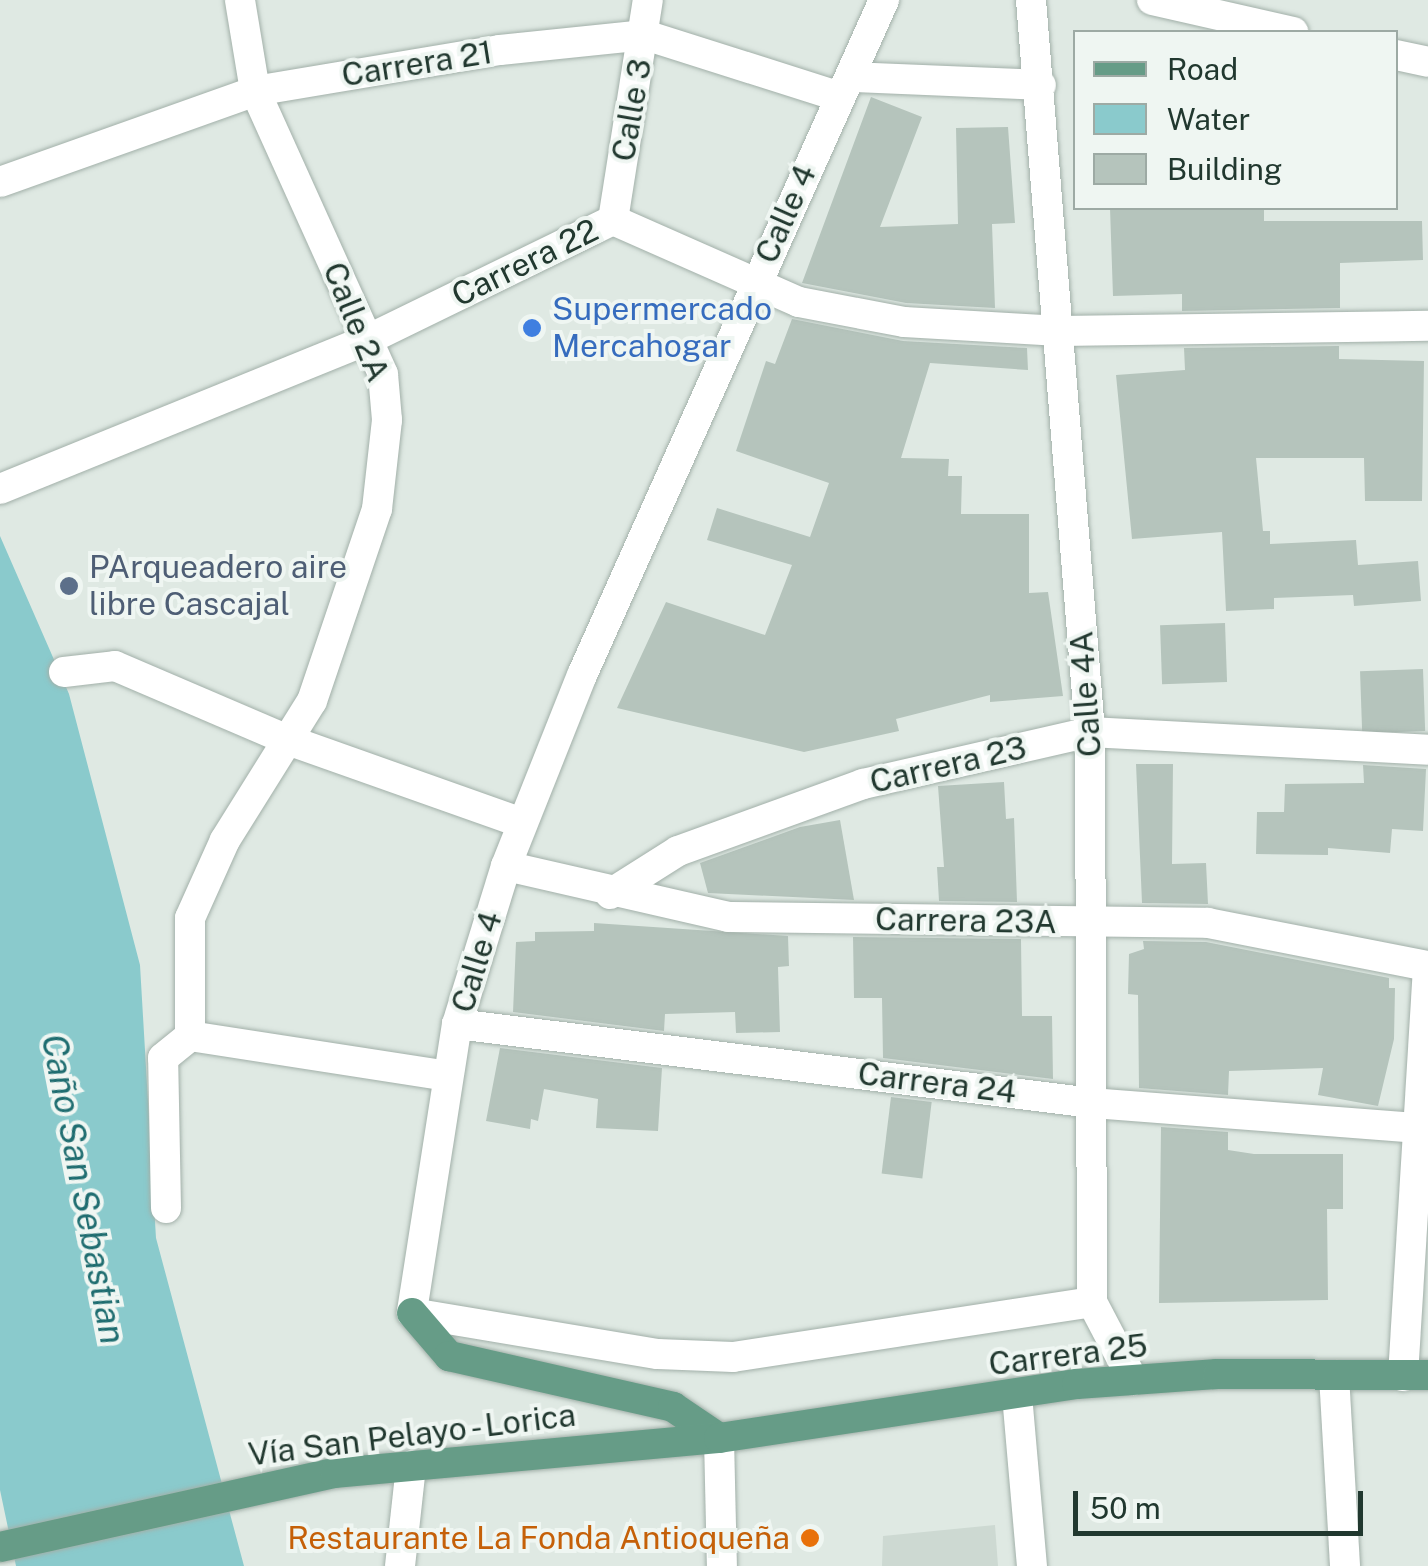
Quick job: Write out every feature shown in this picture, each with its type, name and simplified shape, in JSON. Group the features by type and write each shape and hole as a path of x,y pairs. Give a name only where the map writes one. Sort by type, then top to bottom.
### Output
{"main road":[{"path":"412,1314 448,1356 672,1407 719,1438"},
{"name":"Carrera 25","path":"719,1438 1133,1380 1420,1375"},
{"name":"Vía San Pelayo - Lorica","path":"0,1547 335,1473 719,1438"}],"street":[{"name":"Calle 2A","path":"190,1036 190,918 225,840 312,701 377,508 387,420 383,374 255,91 240,0"},
{"name":"Calle 3","path":"612,220 648,0"},
{"name":"Calle 4","path":"412,1314 447,1076 458,1024 506,866 756,283 884,0"},
{"name":"Calle 4A","path":"1031,0 1041,85 1090,732 1096,923 1092,1302 1133,1380"},
{"path":"1152,0 1238,10 1288,30"},
{"name":"Carrera 21","path":"0,182 255,91 500,50 644,35 846,87 1041,85"},
{"path":"1398,55 1428,62"},
{"name":"Carrera 22","path":"0,490 367,340 612,220 799,302 904,322 1060,331 1428,326"},
{"path":"64,672 114,666 288,740 522,823"},
{"name":"Carrera 23","path":"610,894 678,851 863,784 1090,732 1428,750"},
{"name":"Carrera 23A","path":"506,866 610,894 728,917 1208,923 1428,967"},
{"path":"1420,1375 1417,1128 1428,967"},
{"name":"Carrera 24","path":"458,1024 1092,1103 1417,1128"},
{"path":"166,1208 164,1058 190,1036 447,1076"},
{"path":"412,1314 658,1354 733,1357 1092,1302"},
{"path":"1334,1375 1345,1566"},
{"path":"1017,1395 1032,1566"},
{"path":"719,1438 722,1566"},
{"path":"400,1566 411,1466"}],"shaded area":[{"path":"995,1525 998,1566 882,1566 883,1536"}],"water":[{"name":"Caño San Sebastian","path":"0,536 69,694 140,965 156,1238 244,1566 16,1566 0,1490"}],"building":[{"path":"871,97 922,117 880,227 958,224 956,128 1008,127 1015,223 992,224 995,308 906,303 802,283"},
{"path":"1110,210 1264,210 1264,221 1422,221 1423,260 1340,263 1340,308 1182,311 1182,294 1113,296"},
{"path":"792,319 903,341 1027,348 1028,370 930,363 901,458 949,459 948,476 962,476 961,514 1029,514 1029,593 1048,592 1063,696 990,702 990,695 896,719 899,731 804,752 617,708 666,602 765,635 792,565 707,540 717,508 810,537 829,483 736,451 766,361 775,364"},
{"path":"1339,346 1339,359 1424,361 1422,501 1365,501 1364,458 1256,458 1263,531 1270,531 1270,544 1356,540 1358,565 1418,561 1421,601 1354,606 1353,595 1274,598 1274,609 1226,611 1222,532 1132,539 1116,375 1185,370 1184,348"},
{"path":"1225,623 1227,682 1162,684 1160,625"},
{"path":"1423,669 1425,731 1362,733 1360,671"},
{"path":"1136,764 1173,764 1172,864 1206,863 1208,904 1142,903"},
{"path":"1363,765 1426,769 1423,831 1392,829 1390,853 1328,848 1328,855 1256,854 1257,812 1284,812 1285,784 1364,783"},
{"path":"1004,782 1006,819 1014,818 1017,902 939,901 937,867 944,867 938,786"},
{"path":"840,820 854,900 708,893 700,863 800,827"},
{"path":"594,923 788,936 789,966 778,967 780,1032 736,1033 735,1012 665,1014 664,1031 513,1012 516,942 535,941 535,932 594,931"},
{"path":"853,937 1021,939 1022,1016 1052,1016 1053,1079 883,1058 882,998 854,998"},
{"path":"1143,941 1206,942 1389,978 1389,988 1395,988 1394,1039 1378,1106 1318,1095 1323,1068 1229,1071 1228,1095 1139,1088 1138,995 1128,994 1129,954 1144,949"},
{"path":"500,1048 662,1068 658,1131 596,1128 598,1099 544,1089 538,1121 531,1119 530,1129 486,1121"},
{"path":"891,1097 932,1102 922,1178 882,1173"},
{"path":"1161,1127 1228,1132 1228,1150 1254,1154 1343,1154 1343,1209 1327,1209 1328,1300 1159,1303"}],"place":[{"name":"Supermercado Mercahogar","path":"532,328"},
{"name":"PArqueadero aire libre Cascajal","path":"69,586"},
{"name":"Restaurante La Fonda Antioqueña","path":"810,1538"}]}
